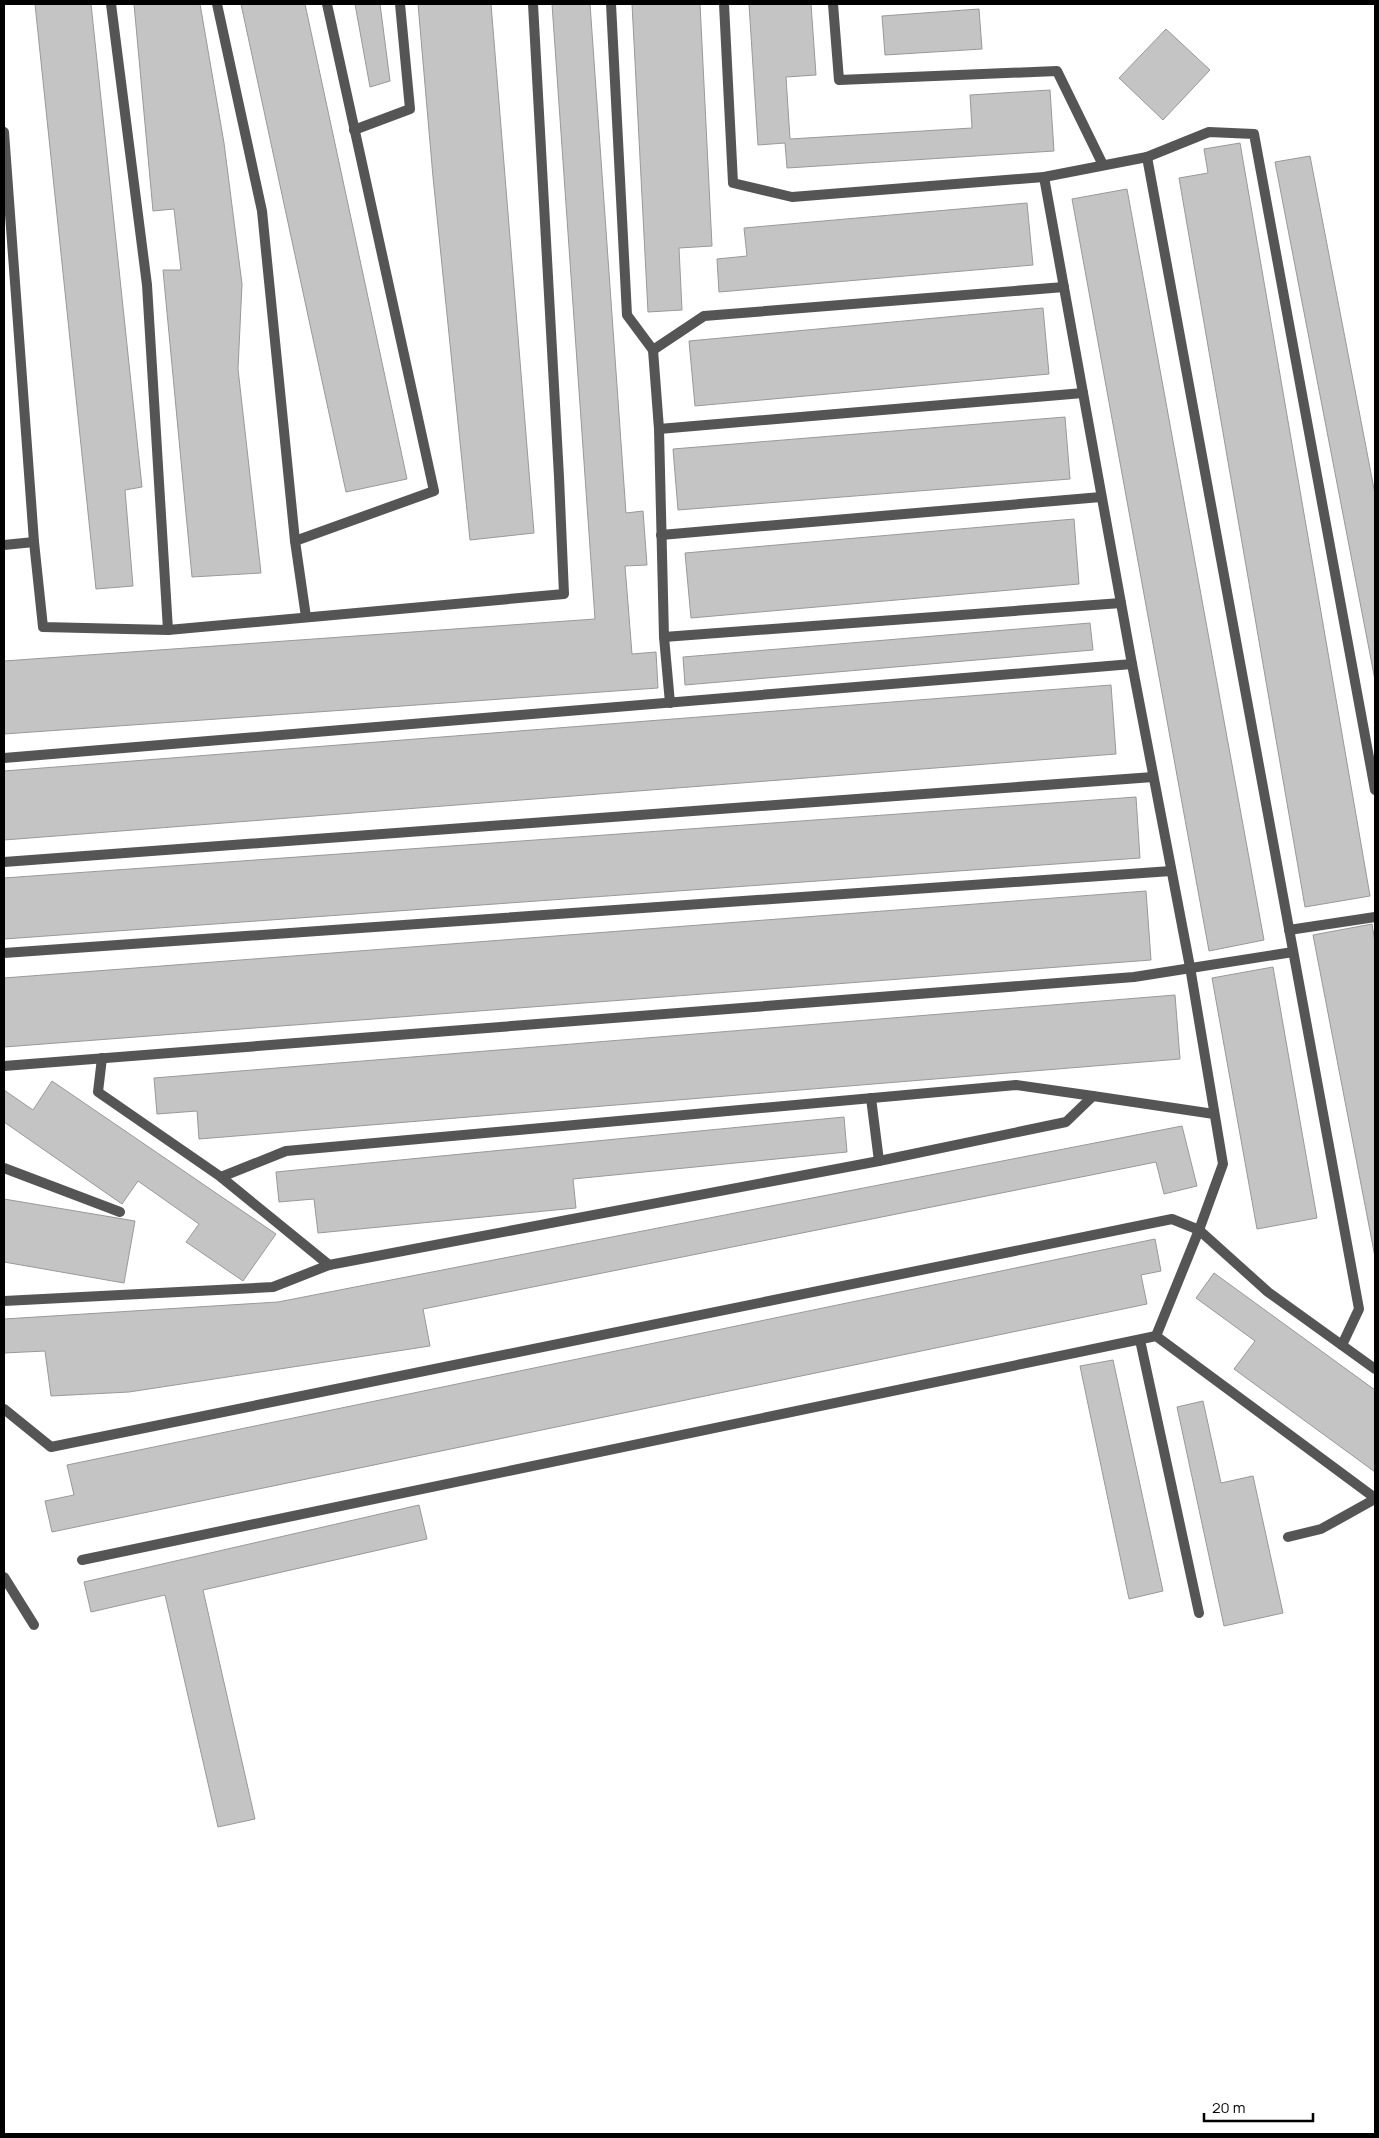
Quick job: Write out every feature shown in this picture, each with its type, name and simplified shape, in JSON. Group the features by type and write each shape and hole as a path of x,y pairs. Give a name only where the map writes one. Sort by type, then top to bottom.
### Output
{"lane":[{"path":"111,4 146,285 168,630"},
{"path":"217,4 262,211 295,541 306,617"},
{"path":"295,541 434,491 327,4"},
{"path":"354,130 410,109 400,4"},
{"path":"4,132 34,542 43,627 168,630 564,594 559,468 533,4"},
{"path":"611,4 627,315 653,350 658,429 664,637 670,702"},
{"path":"724,4 733,183 792,197 1044,177 1147,156 1209,132 1254,134 1375,790"},
{"path":"833,4 839,80 1057,71 1103,165"},
{"path":"1147,156 1359,1309 1342,1345"},
{"path":"1044,177 1101,497 1190,967 1222,1164 1199,1230 1156,1336"},
{"path":"653,350 704,316 1064,287"},
{"path":"658,429 1083,393"},
{"path":"661,535 1101,497"},
{"path":"4,544 34,542"},
{"path":"664,637 1121,603"},
{"path":"4,758 1132,664"},
{"path":"4,862 1153,777"},
{"path":"4,953 1171,871"},
{"path":"1289,930 1375,917"},
{"path":"4,1066 1134,977 1293,952"},
{"path":"102,1058 98,1092 222,1177 329,1266"},
{"path":"222,1177 286,1151 1016,1085 1214,1114"},
{"path":"4,1301 273,1287 329,1266 879,1161 1066,1122 1093,1096"},
{"path":"871,1098 879,1161"},
{"path":"4,1168 120,1212"},
{"path":"4,1409 52,1447 1172,1219 1199,1230 1268,1292 1375,1369"},
{"path":"82,1560 1156,1336"},
{"path":"1156,1336 1375,1498 1322,1529 1288,1537"},
{"path":"1140,1340 1198,1613"},
{"path":"4,1577 34,1625"}],"building":[{"path":"35,4 91,4 142,487 125,490 133,586 96,589"},
{"path":"134,4 200,4 224,143 242,284 238,369 261,573 192,577 163,270 181,270 174,209 153,211"},
{"path":"241,4 305,4 407,479 346,492"},
{"path":"355,4 380,4 390,81 370,87"},
{"path":"418,4 491,4 534,533 470,540 433,177"},
{"path":"552,4 590,4 626,513 643,511 647,565 625,566 632,654 656,652 658,688 4,734 4,661 595,619"},
{"path":"632,4 700,4 712,246 679,248 682,310 648,312"},
{"path":"749,4 811,4 816,75 786,77 790,139 972,128 970,95 1050,90 1054,151 787,168 785,143 758,145"},
{"path":"979,9 982,49 885,55 882,16"},
{"path":"1166,29 1210,70 1163,120 1119,78"},
{"path":"1240,143 1370,896 1305,907 1179,178 1208,173 1204,149"},
{"path":"1310,156 1375,494 1375,680 1275,162"},
{"path":"1127,189 1264,940 1209,951 1072,199"},
{"path":"1027,203 1033,265 719,292 717,259 747,256 744,228"},
{"path":"1043,308 1049,374 695,406 689,341"},
{"path":"1065,417 1070,479 678,510 673,449"},
{"path":"1074,519 1079,584 691,618 685,553"},
{"path":"1090,623 1093,650 685,685 683,657"},
{"path":"1111,685 1116,754 4,840 4,771"},
{"path":"1136,797 1140,858 4,939 4,878"},
{"path":"1146,891 1151,960 4,1047 4,978"},
{"path":"1372,924 1375,943 1375,1257 1313,935"},
{"path":"1273,967 1317,1218 1257,1229 1212,978"},
{"path":"1175,995 1180,1059 199,1139 197,1111 157,1114 154,1078"},
{"path":"52,1081 276,1234 243,1281 186,1242 199,1224 138,1181 122,1204 4,1122 4,1090 33,1110"},
{"path":"844,1117 847,1152 573,1179 576,1208 318,1233 314,1199 279,1202 276,1172"},
{"path":"1182,1126 1197,1186 1164,1194 1156,1162 423,1309 430,1346 129,1392 51,1396 45,1351 4,1353 4,1319 278,1302"},
{"path":"4,1199 135,1221 124,1283 4,1262"},
{"path":"1155,1239 1161,1271 1141,1275 1147,1304 52,1532 45,1501 74,1495 67,1465"},
{"path":"1214,1273 1375,1390 1375,1472 1234,1369 1255,1341 1196,1298"},
{"path":"1113,1360 1163,1591 1129,1599 1080,1366"},
{"path":"1203,1401 1221,1483 1253,1476 1283,1613 1224,1626 1177,1407"},
{"path":"419,1505 427,1539 203,1590 255,1819 218,1827 165,1595 91,1612 84,1582"}]}
